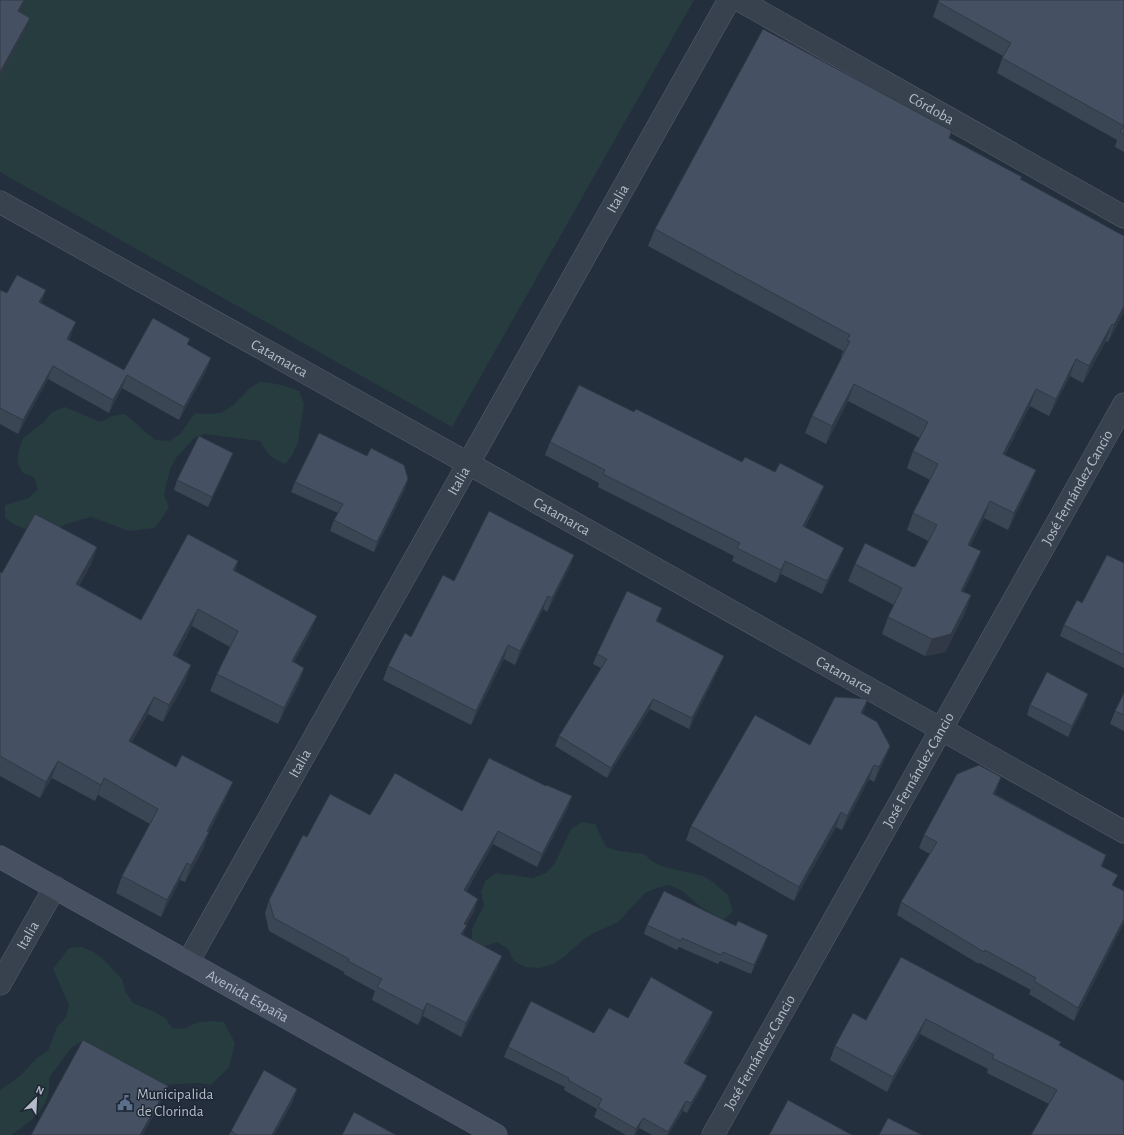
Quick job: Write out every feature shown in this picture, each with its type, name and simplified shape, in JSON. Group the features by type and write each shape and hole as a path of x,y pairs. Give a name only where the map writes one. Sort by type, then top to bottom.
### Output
{"main road":[{"name":"Avenida España","path":"0,857 496,1135"}],"street":[{"name":"Italia","path":"188,962 729,0"},
{"name":"Córdoba","path":"739,0 1124,217"},
{"name":"Catamarca","path":"0,202 1124,832"},
{"name":"José Fernández Cancio","path":"713,1135 1124,404"},
{"name":"Italia","path":"0,984 55,887"}],"green space":[{"path":"0,0 694,0 452,427 0,172"},
{"path":"260,382 289,387 299,391 304,404 298,442 293,454 285,464 270,456 260,441 205,434 194,438 176,458 170,469 164,495 169,507 154,528 129,531 91,517 66,524 55,530 28,530 15,525 5,518 5,505 29,498 38,489 34,477 23,473 17,462 19,449 23,438 44,422 52,412 65,407 101,422 112,416 125,414 155,440 169,441 180,434 195,413 221,413 232,406 250,388"},
{"path":"582,822 595,824 606,847 619,851 644,854 653,862 665,867 703,876 713,882 728,895 733,912 723,920 701,907 681,890 669,885 645,893 618,922 583,940 564,957 553,964 539,968 525,967 514,961 508,949 497,942 485,946 472,942 472,929 484,905 481,892 486,880 496,873 533,878 546,873 555,863 571,829"},
{"path":"81,947 94,952 122,979 125,991 133,1003 165,1018 173,1029 186,1028 198,1022 224,1022 235,1043 229,1067 211,1085 198,1083 160,1085 104,1052 80,1042 70,1049 49,1078 49,1091 45,1103 39,1113 11,1135 0,1135 0,1090 20,1076 37,1058 48,1051 57,1027 66,1017 69,1005 53,969 69,948"}],"building":[{"path":"0,0 24,0 18,11 30,18 0,72"},
{"path":"939,0 1124,0 1124,126 1002,58 1011,43 938,2"},
{"path":"763,29 952,131 949,138 1022,177 1020,179 1124,236 1124,306 1114,325 1112,324 1089,366 1076,359 1056,399 1036,389 1003,454 1036,470 1014,513 990,501 968,545 981,551 961,591 971,595 951,634 932,639 888,617 902,588 855,564 865,543 915,567 937,525 913,513 938,464 913,451 928,422 854,384 832,426 812,416 850,341 847,340 850,335 655,229"},
{"path":"1124,126 1124,135 1120,132"},
{"path":"17,275 46,290 39,302 76,322 67,339 124,370 153,318 190,339 187,344 211,358 184,407 127,375 113,400 53,366 23,420 0,408 0,290 7,293"},
{"path":"579,385 634,412 636,409 742,462 745,457 775,472 780,463 824,486 803,526 844,548 827,581 785,561 781,570 737,548 740,543 603,474 605,470 550,442"},
{"path":"319,433 367,456 371,448 404,465 408,479 377,542 334,520 343,504 295,482"},
{"path":"199,436 233,453 212,497 177,480"},
{"path":"489,511 574,555 552,598 548,596 520,651 508,645 476,711 388,666 405,633 411,637 443,575 454,581"},
{"path":"35,514 97,547 76,584 141,620 188,534 238,561 233,570 317,616 292,661 304,668 284,708 217,674 238,631 198,609 173,655 191,665 169,705 154,697 129,741 176,767 182,755 233,782 191,865 187,863 167,900 122,876 158,809 104,778 101,785 58,761 46,782 0,756 0,572 2,573"},
{"path":"1107,555 1124,563 1124,655 1064,625 1077,600 1082,603"},
{"path":"627,591 662,608 656,621 724,656 692,718 653,699 611,768 559,736 607,659 597,654"},
{"path":"1047,672 1088,694 1072,726 1030,705"},
{"path":"1124,693 1124,715 1115,711"},
{"path":"835,697 868,699 861,713 877,722 890,746 879,767 874,765 847,816 841,812 799,887 691,826 755,715 810,745"},
{"path":"489,758 546,786 572,796 542,854 498,831 464,890 478,899 464,924 467,925 461,934 502,956 466,1023 427,1003 423,1011 377,987 382,979 274,918 269,900 303,835 307,837 330,794 370,815 395,773 462,811"},
{"path":"979,765 1001,777 993,794 1106,855 1101,866 1118,875 1112,885 1124,891 1124,919 1078,1008 1034,981 1036,978 985,950 984,952 901,902 937,842 924,835 957,774"},
{"path":"664,891 736,926 738,921 768,935 754,965 723,952 721,955 682,938 681,941 647,925"},
{"path":"901,957 1061,1042 1059,1045 1124,1081 1124,1135 1031,1135 1057,1090 992,1058 994,1055 926,1019 893,1077 835,1046 853,1013 866,1020"},
{"path":"651,977 713,1012 684,1063 707,1076 691,1103 686,1101 668,1132 643,1118 636,1129 598,1107 602,1099 568,1080 569,1078 508,1047 531,1001 594,1033 609,1008 628,1018"},
{"path":"83,1040 168,1086 140,1135 31,1135"},
{"path":"264,1070 297,1089 272,1135 237,1135 231,1131"},
{"path":"788,1100 852,1135 769,1135"},
{"path":"354,1112 396,1135 342,1135"},
{"path":"888,1118 922,1135 879,1135"}],"place":[{"name":"Municipalida de Clorinda","path":"125,1103"}]}
